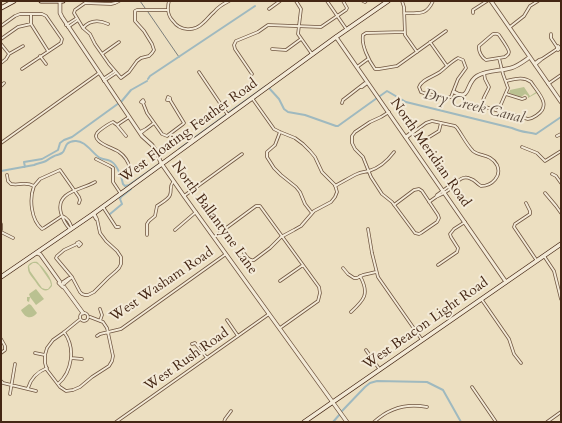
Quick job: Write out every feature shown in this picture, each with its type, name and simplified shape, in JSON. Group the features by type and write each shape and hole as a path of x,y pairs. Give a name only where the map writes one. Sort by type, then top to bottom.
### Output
{"main road":[{"path":"1,8 14,1"},
{"path":"40,1 62,1"},
{"name":"West Floating Feather Road","path":"1,277 38,253 121,194 386,2"},
{"name":"West Beacon Light Road","path":"304,422 561,244"}],"street":[{"name":"North Ballantyne Lane","path":"62,1 61,15 67,26 140,133 154,148 162,164 184,196 347,422"},
{"path":"169,1 168,10 171,19 176,25 184,29 192,29 201,25 215,10 229,1"},
{"path":"269,8 280,1"},
{"path":"296,1 301,9 298,34 312,55"},
{"path":"327,1 347,30"},
{"path":"252,74 235,50 235,42 270,25 322,26 347,9 343,1"},
{"path":"404,13 423,12 428,9 433,1"},
{"path":"473,13 473,10 487,1"},
{"path":"491,1 561,102"},
{"path":"509,27 523,18 530,6 538,1"},
{"path":"118,2 111,4 100,2 85,3 75,10 74,13 83,28 90,34 102,54 121,78 129,72 136,62 149,56 154,50 144,30 134,21 134,12 136,10 168,10"},
{"path":"402,2 404,7 404,32 417,52"},
{"path":"1,26 23,13 44,15 62,39 61,43 48,50 31,64 22,69"},
{"path":"31,14 31,24 48,50"},
{"path":"67,26 77,19"},
{"path":"83,28 87,24 93,22 108,24"},
{"path":"1,39 18,27 31,24"},
{"path":"404,32 366,33 363,36 362,40 368,59 375,68 379,70 395,66 446,31"},
{"path":"535,64 559,47 551,38 551,34"},
{"path":"491,35 499,35 509,50 507,56 500,58 485,60 478,46 491,35"},
{"name":"North Meridian Road","path":"336,37 506,282"},
{"path":"272,49 286,50 301,39"},
{"path":"102,54 119,42"},
{"path":"430,42 447,66"},
{"path":"1,44 9,54"},
{"path":"1,63 9,54 23,46"},
{"path":"40,56 46,64"},
{"path":"454,92 464,95 470,83 480,74 511,68 529,57"},
{"path":"458,58 461,58 466,68 458,79 452,97 448,98 421,92 419,87 421,84 447,66 458,58"},
{"path":"498,111 508,88 503,74 500,58"},
{"path":"357,67 368,59"},
{"path":"104,80 115,72"},
{"path":"199,72 228,115"},
{"path":"1,142 99,73"},
{"path":"484,73 488,88 482,102 485,107 528,119 533,118 542,110 544,100 531,82 523,78 506,81"},
{"path":"548,84 561,75"},
{"path":"1,86 4,83"},
{"path":"342,103 343,100 367,83"},
{"path":"506,94 522,99 525,98"},
{"path":"242,250 249,260 252,261 270,248 282,236 298,228 316,210 333,201 336,194 333,182 322,172 315,157 295,138 280,132 272,126 252,98"},
{"path":"143,103 147,113 165,136 169,135 184,123 170,100"},
{"path":"389,112 355,132 352,136 353,146 363,157 368,171 383,195 394,204 414,232 417,234 421,233 437,222 439,218 422,191 419,189 414,190 394,204"},
{"path":"117,125 129,117"},
{"path":"406,137 426,123 434,121 456,127 473,151 487,156 495,163 498,170 496,178 490,184 484,186 479,185 472,179 464,177 429,202"},
{"path":"126,136 113,122 109,123 96,134 98,140 105,146 116,150 123,155 130,168"},
{"path":"140,133 154,123"},
{"path":"426,139 439,130 441,123"},
{"path":"280,132 274,144 267,152 267,157 279,174 296,187 305,204 312,213"},
{"path":"557,136 561,134"},
{"path":"522,147 537,154 545,161 561,151"},
{"path":"335,186 358,173 380,166 394,152"},
{"path":"184,196 242,154"},
{"path":"96,159 113,168 113,182 121,194"},
{"path":"62,216 42,229 35,221 33,214 32,192 34,186 43,177 60,170 79,197 79,203"},
{"path":"7,174 8,181 11,184 15,185 27,183 34,186"},
{"path":"552,174 560,179 561,183"},
{"path":"147,235 147,224 155,216 157,206 170,196 171,185 174,181"},
{"path":"71,229 65,224 62,216 60,207 61,202 65,195 95,182"},
{"path":"545,193 561,213"},
{"path":"526,204 530,214 515,224 514,227 537,261"},
{"path":"214,236 256,206 259,206 319,287 320,296 316,302 280,328"},
{"path":"102,207 116,227 118,227"},
{"path":"175,230 196,212"},
{"path":"77,244 64,250 56,257 80,292 85,295 91,294 119,268 121,264 120,254 100,233 98,219 96,219 94,213"},
{"path":"62,216 68,220 71,229"},
{"path":"438,265 457,252 458,248 451,237 451,232 465,222"},
{"path":"1,224 1,231 13,238"},
{"path":"368,229 376,272 381,282 422,340"},
{"path":"38,253 58,283 61,284 62,288 82,313 85,313 89,318"},
{"name":"West Washam Road","path":"97,336 122,328 226,254"},
{"path":"544,256 554,271 561,298"},
{"path":"280,281 303,265"},
{"path":"343,268 352,278 357,278 376,272"},
{"path":"351,312 361,303 364,296 363,282 360,276"},
{"path":"61,284 71,278"},
{"path":"481,299 508,339 514,354 521,363"},
{"path":"100,309 102,314 100,321"},
{"path":"80,319 85,320 89,318 100,321 106,326 113,356 109,366 80,387 68,391 64,390 58,384 47,368 45,363 45,354 47,348 53,340 80,319 82,313"},
{"name":"West Rush Road","path":"116,422 269,314"},
{"path":"227,320 238,336"},
{"path":"58,384 64,377 70,365 72,354 70,343 64,332"},
{"path":"1,339 5,344 5,348 1,352"},
{"path":"192,344 195,343 207,358"},
{"path":"366,350 380,370"},
{"path":"35,353 45,354"},
{"path":"71,358 82,359"},
{"path":"10,394 15,364"},
{"path":"28,388 33,377 47,368"},
{"path":"1,381 3,383 36,391"},
{"path":"472,387 496,422"},
{"path":"374,422 396,408 413,405 427,407"},
{"path":"224,422 231,411"},
{"path":"547,422 561,412"}],"green space":[{"path":"524,87 530,96 536,92 537,93 528,98 525,94 521,97 509,93 510,90"},
{"path":"32,262 38,262 48,274 52,283 52,286 49,289 42,290 30,275 28,266","holes":["36,263 50,281 51,285 48,289 42,288 30,271 29,266"]},
{"path":"36,289 44,299 36,305 29,294"},
{"path":"27,297 30,297 29,302 27,301"},
{"path":"29,304 37,313 33,317 24,315 21,310"}],"waterway":[{"path":"140,1 145,8"},
{"path":"148,79 150,76 255,6"},
{"path":"148,12 179,57"},
{"path":"121,102 131,90 147,81"},
{"name":"Dry Creek Canal","path":"228,113 267,86"},
{"name":"Dry Creek Canal","path":"269,88 279,99 284,109 288,112 305,115 336,126 377,98"},
{"name":"Dry Creek Canal","path":"380,96 387,91 406,102 536,134 561,117"},
{"path":"25,167 24,162 42,159 58,150 60,143 72,137 119,103"},
{"name":"Dry Creek Canal","path":"179,149 227,114"},
{"name":"Dry Creek Canal","path":"1,171 44,162 62,153 67,144 75,141 79,141 100,158 109,160 114,164 125,186 129,185 159,164"},
{"path":"110,214 122,204 120,199 121,197 131,189"},
{"path":"342,411 370,383 377,381 427,382 443,390 461,422"},
{"path":"333,422 340,414"}]}
